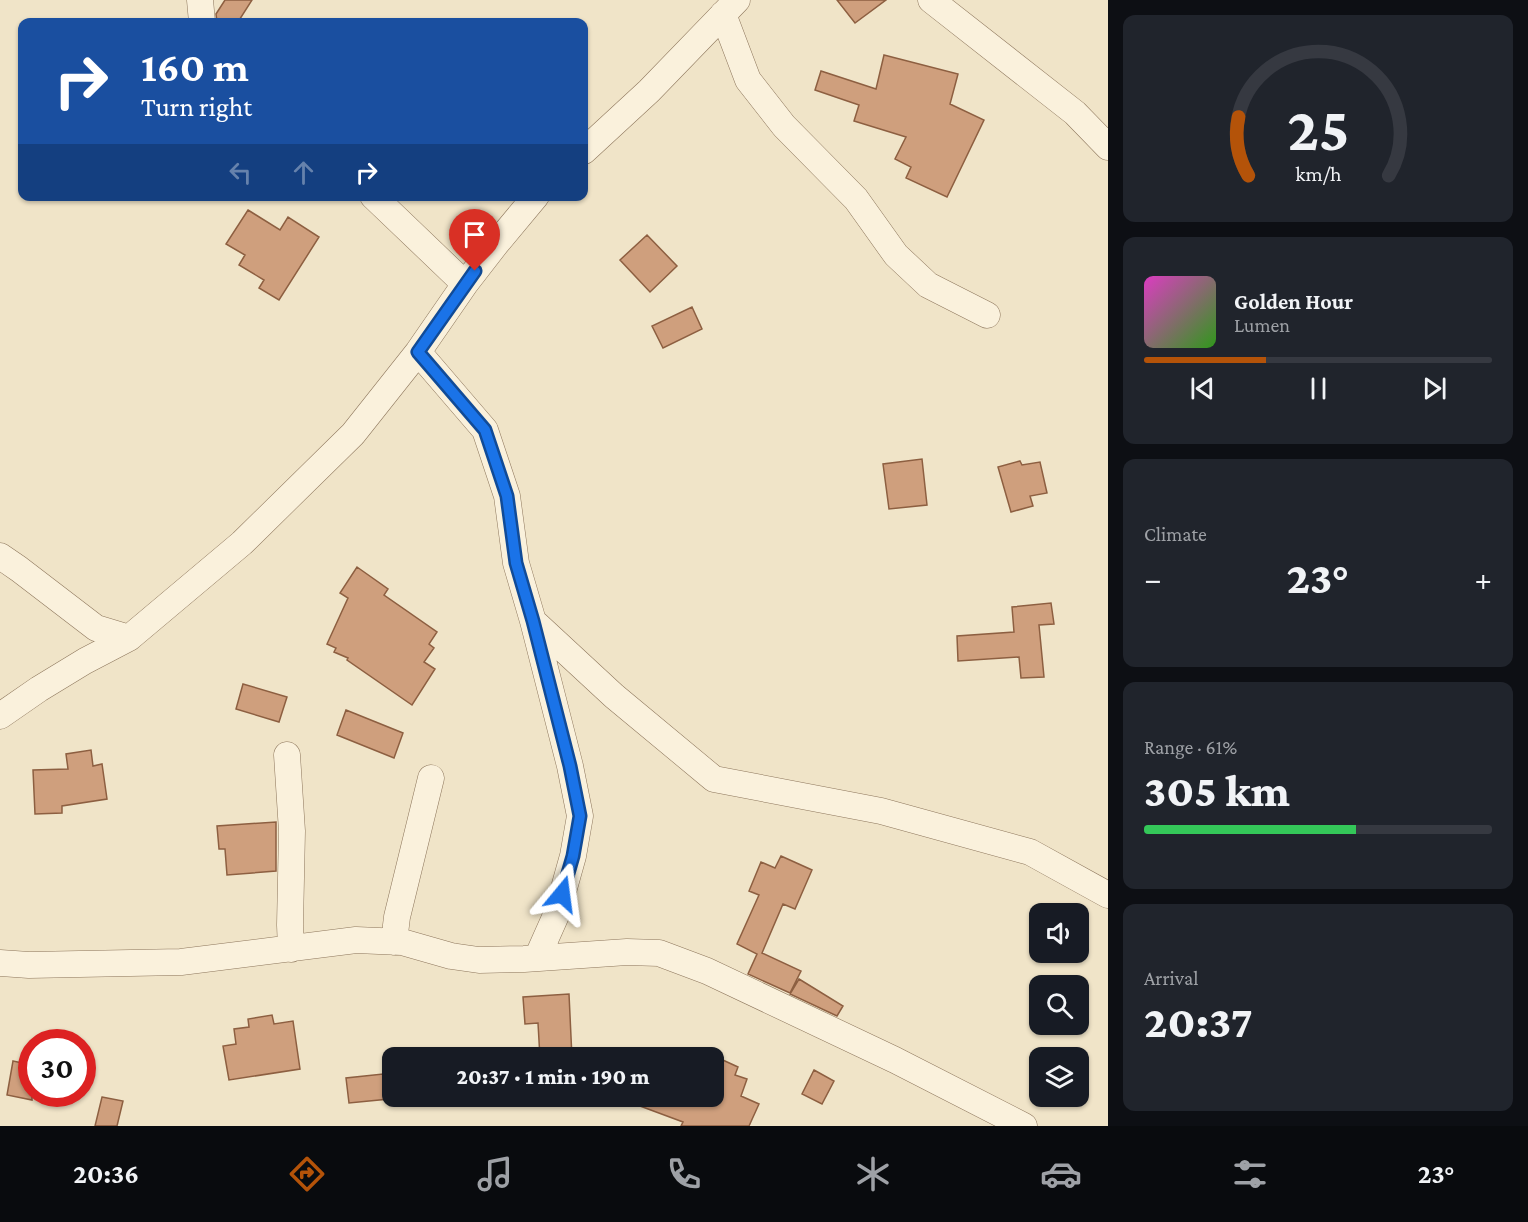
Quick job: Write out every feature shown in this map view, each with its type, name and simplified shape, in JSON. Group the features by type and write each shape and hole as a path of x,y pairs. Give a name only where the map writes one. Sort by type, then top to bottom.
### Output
{"street":[{"path":"200,0 202,18"},
{"path":"931,0 1076,113 1108,147"},
{"path":"588,148 649,91 730,7"},
{"path":"730,7 747,80 784,126 856,199 896,255 928,285 987,315"},
{"path":"377,201 465,284"},
{"path":"0,716 85,661 129,638 242,543 353,434 418,352 465,284 532,201"},
{"path":"418,352 485,430 507,496 516,563 570,766 580,816 573,856 557,913 537,958"},
{"path":"0,556 96,628 129,638"},
{"path":"533,621 614,696 714,779 881,811 1030,852 1108,895"},
{"path":"287,756 292,831 291,949"},
{"path":"394,942 397,917 432,778"},
{"path":"0,963 29,965 181,962 356,940 402,942 451,956 479,960 627,952 659,953 707,971 895,1060 1024,1126"}],"building":[{"path":"225,0 252,0 241,18 216,18 216,14"},
{"path":"837,0 886,0 855,23"},
{"path":"884,55 958,74 950,104 984,120 947,197 906,178 911,167 895,159 906,137 854,121 859,105 815,90 821,71 876,89"},
{"path":"248,210 280,230 288,217 319,237 279,300 259,288 264,280 239,265 245,255 226,244"},
{"path":"647,235 677,266 650,292 620,260"},
{"path":"692,307 702,329 663,348 652,326"},
{"path":"922,459 927,505 889,509 883,464"},
{"path":"1020,461 1022,465 1040,462 1047,493 1030,496 1033,506 1011,512 998,467"},
{"path":"357,567 388,589 384,595 437,632 429,644 434,648 424,662 435,669 412,705 347,660 348,658 334,652 336,648 327,644 348,598 340,593"},
{"path":"1051,603 1054,624 1039,625 1044,677 1021,678 1019,657 958,661 957,636 1014,632 1012,607"},
{"path":"243,684 287,697 279,722 236,709"},
{"path":"346,710 403,733 394,758 337,735"},
{"path":"91,750 93,766 102,764 107,799 62,806 62,813 35,814 33,770 68,769 66,754"},
{"path":"276,822 276,871 227,875 225,849 219,849 217,826"},
{"path":"781,856 812,870 795,909 783,904 762,953 801,971 790,993 748,974 757,954 737,944 759,895 749,891 761,862 775,868"},
{"path":"799,979 843,1006 837,1016 790,994"},
{"path":"569,994 571,1047 539,1047 538,1023 525,1024 523,997"},
{"path":"272,1015 274,1024 293,1021 300,1069 229,1080 223,1046 236,1044 234,1029 249,1027 248,1019"},
{"path":"13,1061 18,1062 18,1097 7,1095"},
{"path":"724,1061 738,1067 735,1075 747,1079 741,1096 759,1104 749,1126 681,1126 683,1122 643,1107 724,1107"},
{"path":"814,1070 834,1081 822,1104 802,1094"},
{"path":"382,1074 382,1100 349,1103 346,1078"},
{"path":"102,1097 123,1101 117,1126 95,1126"}],"route":[{"path":"475,271 418,352 485,430 507,496 516,563 570,766 580,816 573,856 562,894"}]}
